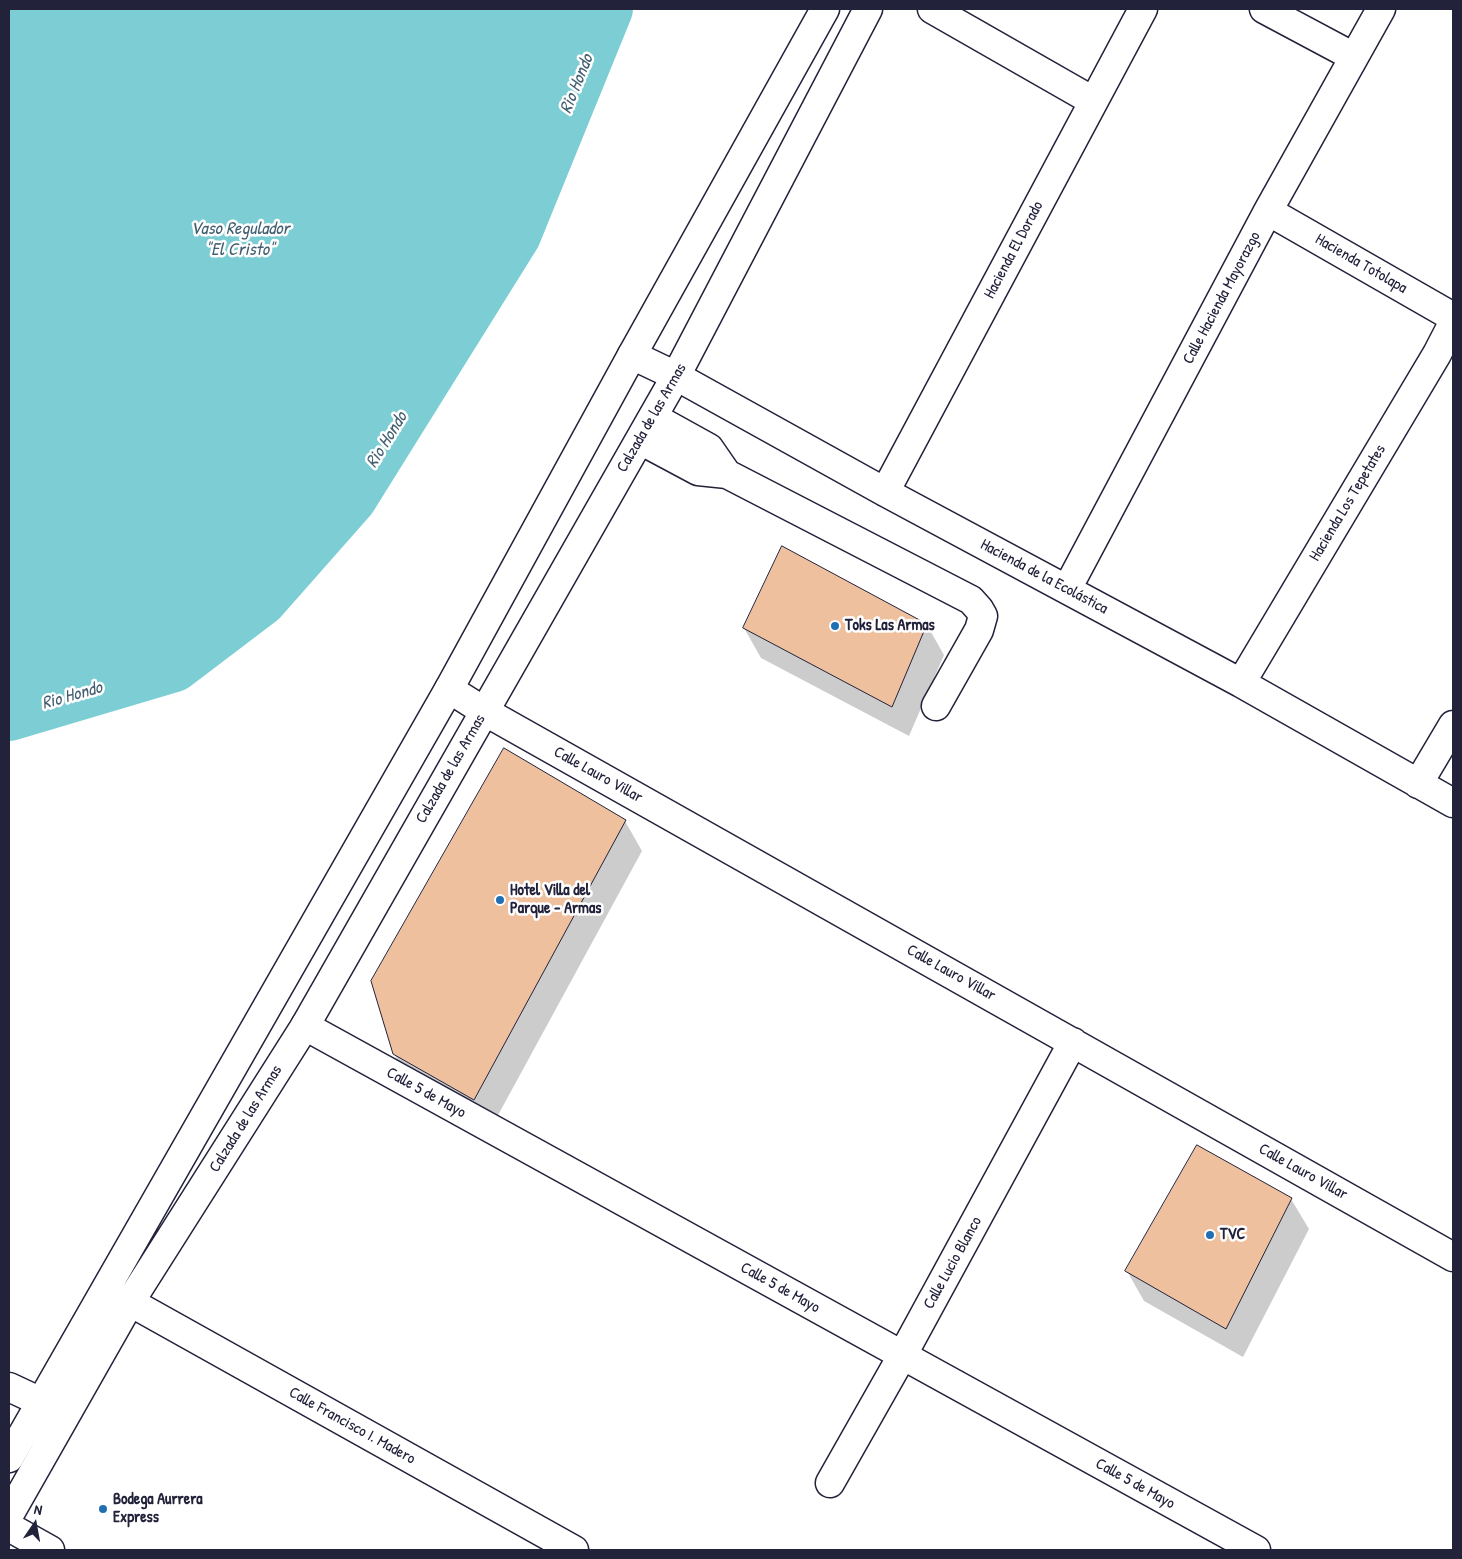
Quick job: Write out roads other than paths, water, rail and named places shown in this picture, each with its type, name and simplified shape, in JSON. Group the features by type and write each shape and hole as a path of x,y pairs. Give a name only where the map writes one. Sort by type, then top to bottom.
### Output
{"street":[{"path":"9,1458 449,689 825,9"},
{"name":"Calzada de las Armas","path":"9,1515 130,1302 305,1026 640,440 676,376 868,9"},
{"path":"932,9 1093,101"},
{"name":"Hacienda El Dorado","path":"886,492 1143,9"},
{"path":"1264,9 1354,57"},
{"name":"Calle Hacienda Mayorazgo","path":"1067,589 1268,210 1381,9"},
{"name":"Hacienda Totolapa","path":"1268,210 1453,317"},
{"name":"Hacienda Los Tepetates","path":"1241,683 1432,362 1453,323"},
{"name":"Hacienda de la Ecolástica","path":"632,355 676,376 886,492 1241,683 1453,804"},
{"path":"653,416 704,459 727,474 971,600 983,616 979,630 936,706"},
{"path":"640,440 704,459"},
{"name":"Calle Lauro Villar","path":"449,689 484,711 1453,1257"},
{"path":"1418,784 1453,725"},
{"name":"Calle 5 de Mayo","path":"305,1026 1256,1550"},
{"name":"Calle Lucio Blanco","path":"830,1483 902,1356 1073,1042"},
{"name":"Calle Francisco I. Madero","path":"130,1302 574,1550"},
{"path":"9,1387 41,1402"},
{"path":"9,1527 50,1550"}],"water":[{"name":"Vaso Regulador \"El Cristo\"","path":"9,9 607,9 515,235 351,498 261,600 174,666 9,715"}],"waterway":[{"name":"Rio Hondo","path":"9,715 174,666 261,600 351,498 515,235 607,9"}],"place":[{"name":"Toks Las Armas","path":"835,626"},
{"name":"Hotel Villa del Parque - Armas","path":"500,900"},
{"name":"TVC","path":"1210,1235"},
{"name":"Bodega Aurrera Express","path":"103,1509"}]}
